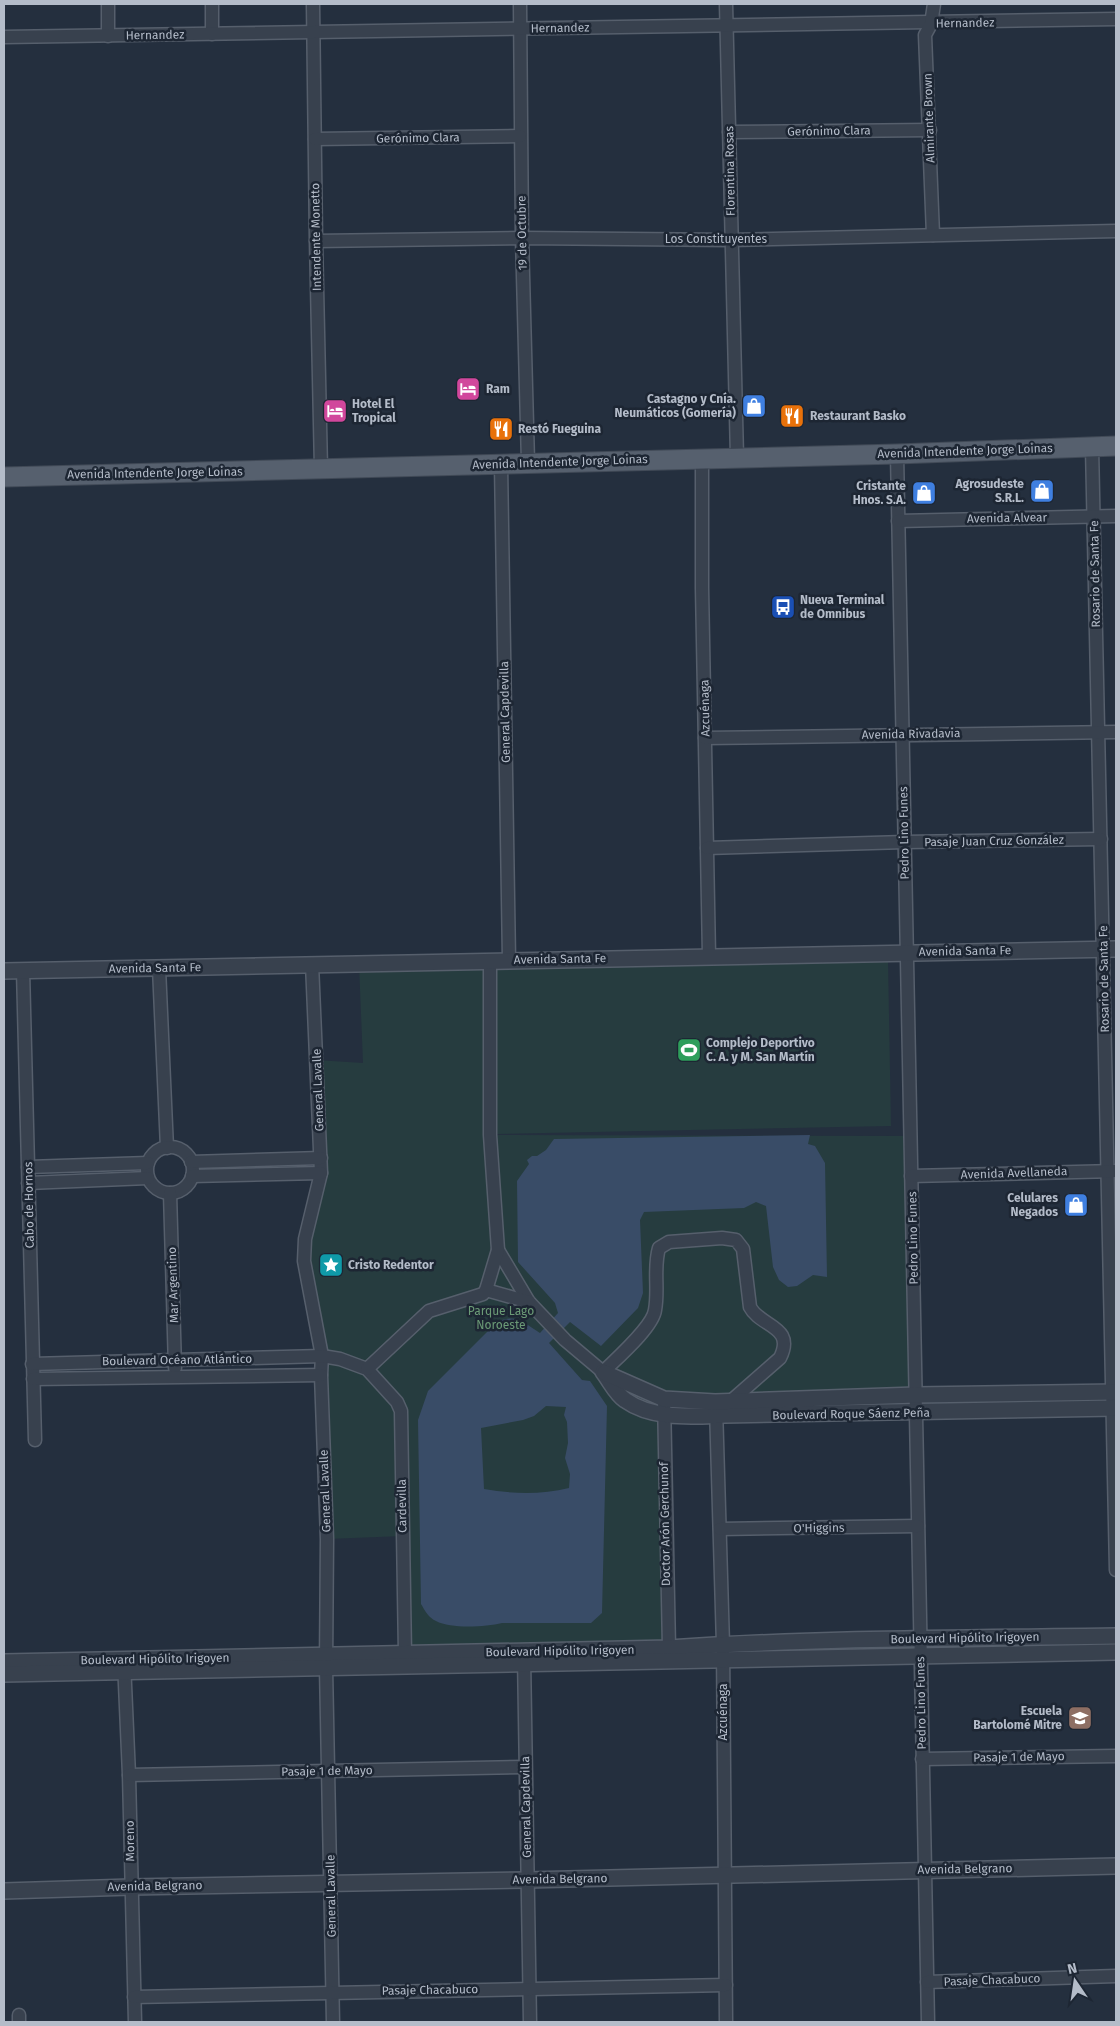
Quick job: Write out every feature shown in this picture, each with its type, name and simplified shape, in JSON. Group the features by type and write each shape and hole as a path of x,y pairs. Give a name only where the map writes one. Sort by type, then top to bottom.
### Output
{"main road":[{"name":"Avenida Intendente Jorge Loinas","path":"4,477 528,462 897,454 1116,446"}],"street":[{"path":"108,4 108,36"},
{"path":"212,4 212,34"},
{"name":"Intendente Monetto","path":"313,4 321,469"},
{"name":"19 de Octubre","path":"520,4 520,136 528,462"},
{"name":"Florentina Rosas","path":"726,4 737,457"},
{"name":"Almirante Brown","path":"933,235 925,35 931,24 934,4"},
{"name":"Hernandez","path":"4,37 520,28 931,24 1116,19"},
{"name":"Gerónimo Clara","path":"729,132 930,130"},
{"name":"Gerónimo Clara","path":"315,139 520,136"},
{"name":"Los Constituyentes","path":"316,240 522,238 731,240 1116,231"},
{"name":"Rosario de Santa Fe","path":"1092,447 1101,839 1110,949 1116,1570"},
{"name":"Pedro Lino Funes","path":"897,454 905,842 905,953 928,2022"},
{"name":"Azcuénaga","path":"702,459 702,588 709,956"},
{"name":"General Capdevilla","path":"501,464 509,960"},
{"name":"Avenida Alvear","path":"898,521 1116,516"},
{"name":"Avenida Rivadavia","path":"705,738 1116,732"},
{"name":"Pasaje Juan Cruz González","path":"707,848 1101,839"},
{"name":"Avenida Santa Fe","path":"4,971 1110,949"},
{"path":"367,1369 429,1310 475,1298 486,1290 498,1250 490,1135 490,961"},
{"name":"General Lavalle","path":"312,964 321,1173 305,1240 304,1261 322,1356 321,1375 327,1539 326,1661 333,2022"},
{"path":"160,968 167,1148"},
{"name":"Cabo de Hornos","path":"23,970 35,1440"},
{"path":"167,1148 179,1150 191,1162 192,1176 184,1188 170,1193 157,1189 148,1178 148,1163 155,1152 167,1148"},
{"path":"191,1162 321,1158"},
{"path":"28,1167 148,1163"},
{"name":"Avenida Avellaneda","path":"911,1176 1112,1171"},
{"path":"192,1176 321,1173"},
{"path":"28,1183 148,1178"},
{"name":"Mar Argentino","path":"170,1193 175,1376"},
{"path":"603,1372 653,1319 657,1281 656,1258 659,1248 669,1242 722,1238 736,1240 743,1249 750,1307 754,1315 776,1328 783,1337 784,1350 780,1358 721,1406"},
{"name":"Boulevard Roque Sáenz Peña","path":"498,1250 529,1302 544,1319 565,1340 603,1372 623,1399 644,1411 663,1407 721,1406 916,1395 1114,1392"},
{"path":"486,1290 529,1302"},
{"name":"Boulevard Océano Atlántico","path":"32,1364 322,1356 340,1359 367,1369"},
{"name":"Cardevilla","path":"367,1369 397,1402 401,1411 405,1654"},
{"name":"Boulevard Océano Atlántico","path":"33,1379 321,1375"},
{"name":"Azcuénaga","path":"721,1406 720,1530 723,1652 726,2022"},
{"name":"Boulevard Roque Sáenz Peña","path":"721,1406 915,1413 1114,1408"},
{"name":"Doctor Arón Gerchunof","path":"663,1407 669,1648"},
{"name":"O'Higgins","path":"720,1530 918,1526"},
{"name":"Boulevard Hipólito Irigoyen","path":"4,1662 124,1665 524,1657 723,1652 920,1639 1116,1636"},
{"name":"Boulevard Hipólito Irigoyen","path":"326,1661 405,1654 524,1657 669,1648 723,1652 920,1656 1116,1652"},
{"name":"General Capdevilla","path":"524,1657 530,2022"},
{"name":"Boulevard Hipólito Irigoyen","path":"4,1674 124,1665"},
{"name":"Moreno","path":"124,1665 130,1775 134,2022"},
{"name":"Pasaje 1 de Mayo","path":"922,1760 1116,1756"},
{"name":"Pasaje 1 de Mayo","path":"130,1775 525,1767"},
{"name":"Avenida Belgrano","path":"4,1891 1116,1866"},
{"name":"Pasaje Chacabuco","path":"927,1982 1116,1976"},
{"name":"Pasaje Chacabuco","path":"134,1997 726,1985"}],"green space":[{"name":"Complejo Deportivo C. A. y M. San Martín","path":"888,960 891,1126 497,1134 494,968"},
{"name":"Parque Lago Noroeste","path":"490,961 490,1135 911,1136 916,1395 664,1399 669,1646 1116,1636 1116,1652 405,1654 403,1536 327,1539 321,1375 304,1261 318,1186 316,1060 363,1063 359,964"}],"water":[{"path":"810,1135 808,1144 815,1146 825,1163 827,1277 813,1275 797,1286 788,1287 779,1280 773,1267 766,1206 756,1202 744,1208 644,1212 640,1220 643,1293 638,1308 601,1346 570,1322 549,1343 582,1380 590,1381 607,1406 602,1613 591,1623 502,1623 487,1626 442,1624 431,1618 421,1604 418,1420 428,1391 497,1322 504,1319 520,1320 540,1333 558,1313 555,1303 518,1262 517,1181 529,1164 527,1160 546,1150 554,1139","holes":["546,1406 566,1407 564,1415 567,1422 568,1443 565,1458 570,1474 569,1488 548,1492 526,1493 484,1489 481,1428 523,1420 534,1416"]}],"place":[{"name":"Ram","path":"468,389"},
{"name":"Castagno y Cnía. Neumáticos (Gomería)","path":"754,406"},
{"name":"Hotel El Tropical","path":"335,411"},
{"name":"Restaurant Basko","path":"792,416"},
{"name":"Restó Fueguina","path":"501,429"},
{"name":"Agrosudeste S.R.L.","path":"1042,491"},
{"name":"Cristante Hnos. S.A.","path":"924,493"},
{"name":"Nueva Terminal de Omnibus","path":"783,607"},
{"name":"Complejo Deportivo C. A. y M. San Martín","path":"689,1050"},
{"name":"Celulares Negados","path":"1076,1205"},
{"name":"Cristo Redentor","path":"331,1265"},
{"name":"Escuela Bartolomé Mitre","path":"1080,1718"}]}
